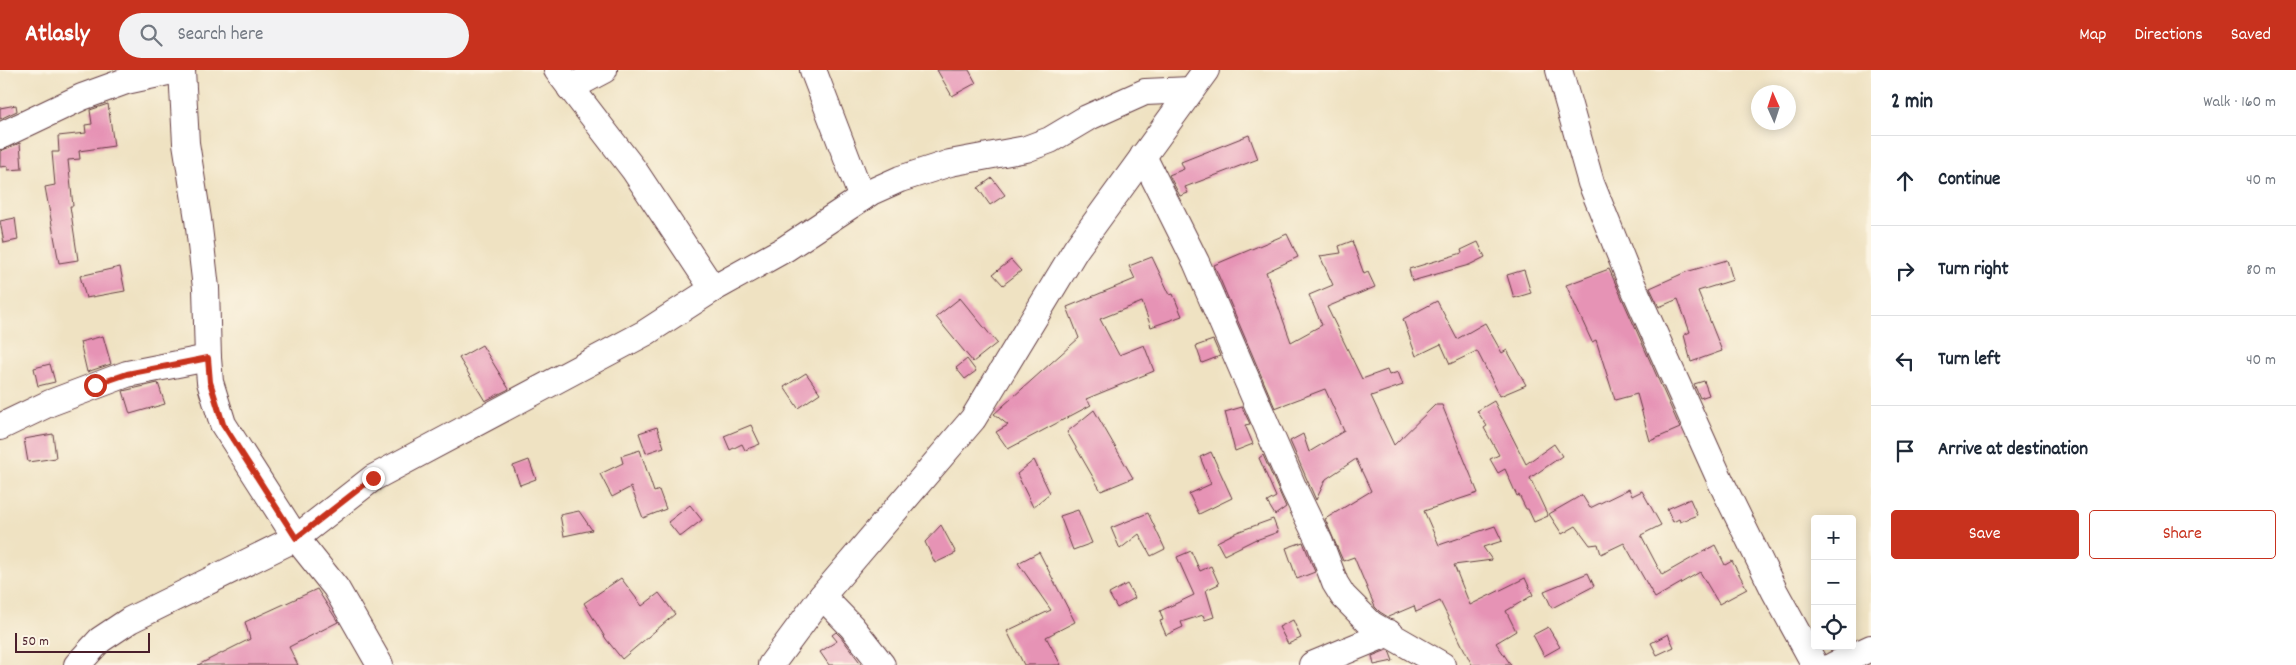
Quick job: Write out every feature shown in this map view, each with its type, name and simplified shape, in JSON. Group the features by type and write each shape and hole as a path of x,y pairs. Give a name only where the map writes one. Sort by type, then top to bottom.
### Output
{"street":[{"path":"0,136 82,97 126,81 177,70"},
{"path":"182,70 186,143 198,219 206,288 210,382 223,424 296,538 336,588 380,665"},
{"path":"604,70 564,79 634,170 713,289"},
{"path":"813,70 862,198"},
{"path":"1559,70 1591,183 1629,277 1730,499 1775,592 1815,665"},
{"path":"77,665 100,640 130,620 296,538 373,478 645,333 713,289 784,249 862,198 900,179 950,163 1026,149 1050,140 1087,118 1145,92 1198,80"},
{"path":"771,665 822,596 973,419 1076,249 1198,80"},
{"path":"1143,156 1200,270 1294,489 1320,542 1335,583 1343,596 1371,624 1442,665"},
{"path":"0,427 50,403 127,374 208,358"},
{"path":"822,596 852,628 882,665"},
{"path":"1312,665 1389,633"},
{"path":"1834,665 1871,648"}],"building":[{"path":"937,70 969,70 976,83 952,96"},
{"path":"108,104 114,146 79,151 80,159 68,160 73,206 70,206 78,260 59,263 45,187 55,185 52,152 59,152 58,136 86,133 85,125 92,124 90,110"},
{"path":"16,105 17,111 0,119 0,108"},
{"path":"1249,135 1258,159 1185,187 1188,193 1180,196 1169,175 1184,169 1181,162"},
{"path":"20,143 22,169 8,170 8,166 0,167 0,151"},
{"path":"992,178 1005,195 990,205 978,188"},
{"path":"15,218 18,240 4,243 0,221"},
{"path":"1287,234 1298,257 1266,272 1291,342 1322,325 1309,295 1333,285 1320,256 1341,253 1339,246 1352,241 1364,274 1368,272 1375,287 1327,307 1362,379 1387,370 1389,375 1398,372 1403,385 1371,396 1394,445 1435,405 1442,405 1478,493 1424,511 1439,545 1495,526 1502,541 1483,547 1492,560 1454,565 1470,605 1525,578 1533,595 1506,611 1516,631 1496,643 1511,665 1472,665 1440,601 1416,612 1414,606 1388,617 1375,607 1354,557 1343,561 1325,519 1371,491 1356,459 1326,479 1316,500 1290,441 1303,434 1309,452 1344,431 1325,389 1275,408 1214,265"},
{"path":"1478,242 1485,257 1469,265 1412,281 1409,269 1462,253 1461,250"},
{"path":"1152,257 1170,295 1173,294 1182,316 1151,327 1142,302 1100,319 1119,355 1144,345 1154,371 1086,399 1091,405 1008,449 996,432 1008,425 994,414 1079,338 1067,307 1135,279 1129,266"},
{"path":"1011,260 1021,271 1003,285 993,274"},
{"path":"1727,260 1733,280 1698,291 1722,351 1691,362 1684,335 1690,332 1678,299 1659,307 1650,288 1686,272"},
{"path":"120,267 125,291 86,298 80,276"},
{"path":"1609,269 1680,428 1650,441 1637,394 1615,400 1596,340 1592,342 1566,285"},
{"path":"1524,270 1531,293 1514,298 1507,275"},
{"path":"960,298 997,343 973,362 936,317"},
{"path":"1437,301 1457,339 1485,323 1502,353 1507,350 1526,385 1500,396 1477,351 1450,364 1441,344 1416,356 1403,319"},
{"path":"103,336 111,364 87,372 80,342"},
{"path":"1213,340 1220,356 1202,363 1196,346"},
{"path":"482,345 509,389 485,401 459,358"},
{"path":"967,359 976,371 965,379 956,368"},
{"path":"50,364 55,382 38,386 34,368"},
{"path":"806,373 820,393 798,408 784,387"},
{"path":"1704,381 1709,395 1700,398 1694,384"},
{"path":"158,383 165,404 130,414 123,391"},
{"path":"1494,401 1526,464 1554,444 1562,456 1530,478 1548,516 1534,522 1519,495 1517,496 1505,469 1498,473 1490,459 1499,455 1484,428 1487,426 1477,411"},
{"path":"1242,407 1250,424 1245,425 1253,444 1235,451 1225,412"},
{"path":"1094,410 1133,478 1101,491 1067,432"},
{"path":"751,425 760,444 745,450 742,444 730,450 724,436"},
{"path":"657,427 664,447 646,453 639,433"},
{"path":"53,434 56,458 28,462 24,439"},
{"path":"640,450 654,492 659,490 666,509 643,518 631,487 612,497 600,474 623,463 621,456"},
{"path":"1211,452 1232,498 1199,514 1189,494 1211,484 1200,457"},
{"path":"1263,455 1286,507 1275,515 1267,502 1276,497 1259,458"},
{"path":"529,460 536,479 520,485 513,466"},
{"path":"1034,460 1050,493 1033,507 1017,474"},
{"path":"1629,489 1632,496 1642,491 1661,525 1641,535 1662,575 1715,545 1725,565 1732,561 1747,589 1719,604 1700,572 1655,598 1624,543 1601,554 1598,544 1590,545 1576,526 1562,534 1549,514 1582,495 1590,508"},
{"path":"1690,499 1697,515 1680,522 1679,519 1673,522 1667,509"},
{"path":"690,505 702,520 680,537 668,522"},
{"path":"1078,510 1092,543 1073,550 1060,516"},
{"path":"579,511 592,530 564,536 560,515"},
{"path":"1148,513 1165,549 1151,556 1139,534 1120,549 1111,528"},
{"path":"1273,519 1278,532 1256,539 1224,555 1217,542 1237,532"},
{"path":"941,525 956,553 935,563 925,542"},
{"path":"1303,542 1315,572 1297,579 1286,548"},
{"path":"1191,551 1200,571 1211,566 1219,584 1206,590 1214,617 1205,620 1203,615 1181,622 1183,627 1166,635 1160,621 1163,620 1160,611 1194,595 1177,557"},
{"path":"1039,552 1075,622 1046,637 1061,665 1024,665 1007,631 1051,610 1018,563"},
{"path":"1588,573 1594,586 1552,608 1544,591"},
{"path":"621,578 642,606 659,593 675,614 622,659 606,639 584,603"},
{"path":"1127,584 1135,598 1117,608 1109,594"},
{"path":"317,589 338,622 289,647 298,665 198,665 250,639 245,622"},
{"path":"1293,620 1301,638 1288,644 1279,627"},
{"path":"1548,627 1560,647 1544,656 1533,635"},
{"path":"836,632 862,665 829,665 820,652 837,641 832,635"},
{"path":"1668,634 1674,647 1657,655 1651,643"},
{"path":"1387,650 1393,661 1374,665 1372,656"}],"route":[{"path":"95,385 127,374 208,358 210,382 223,424 296,538 373,478"}]}
